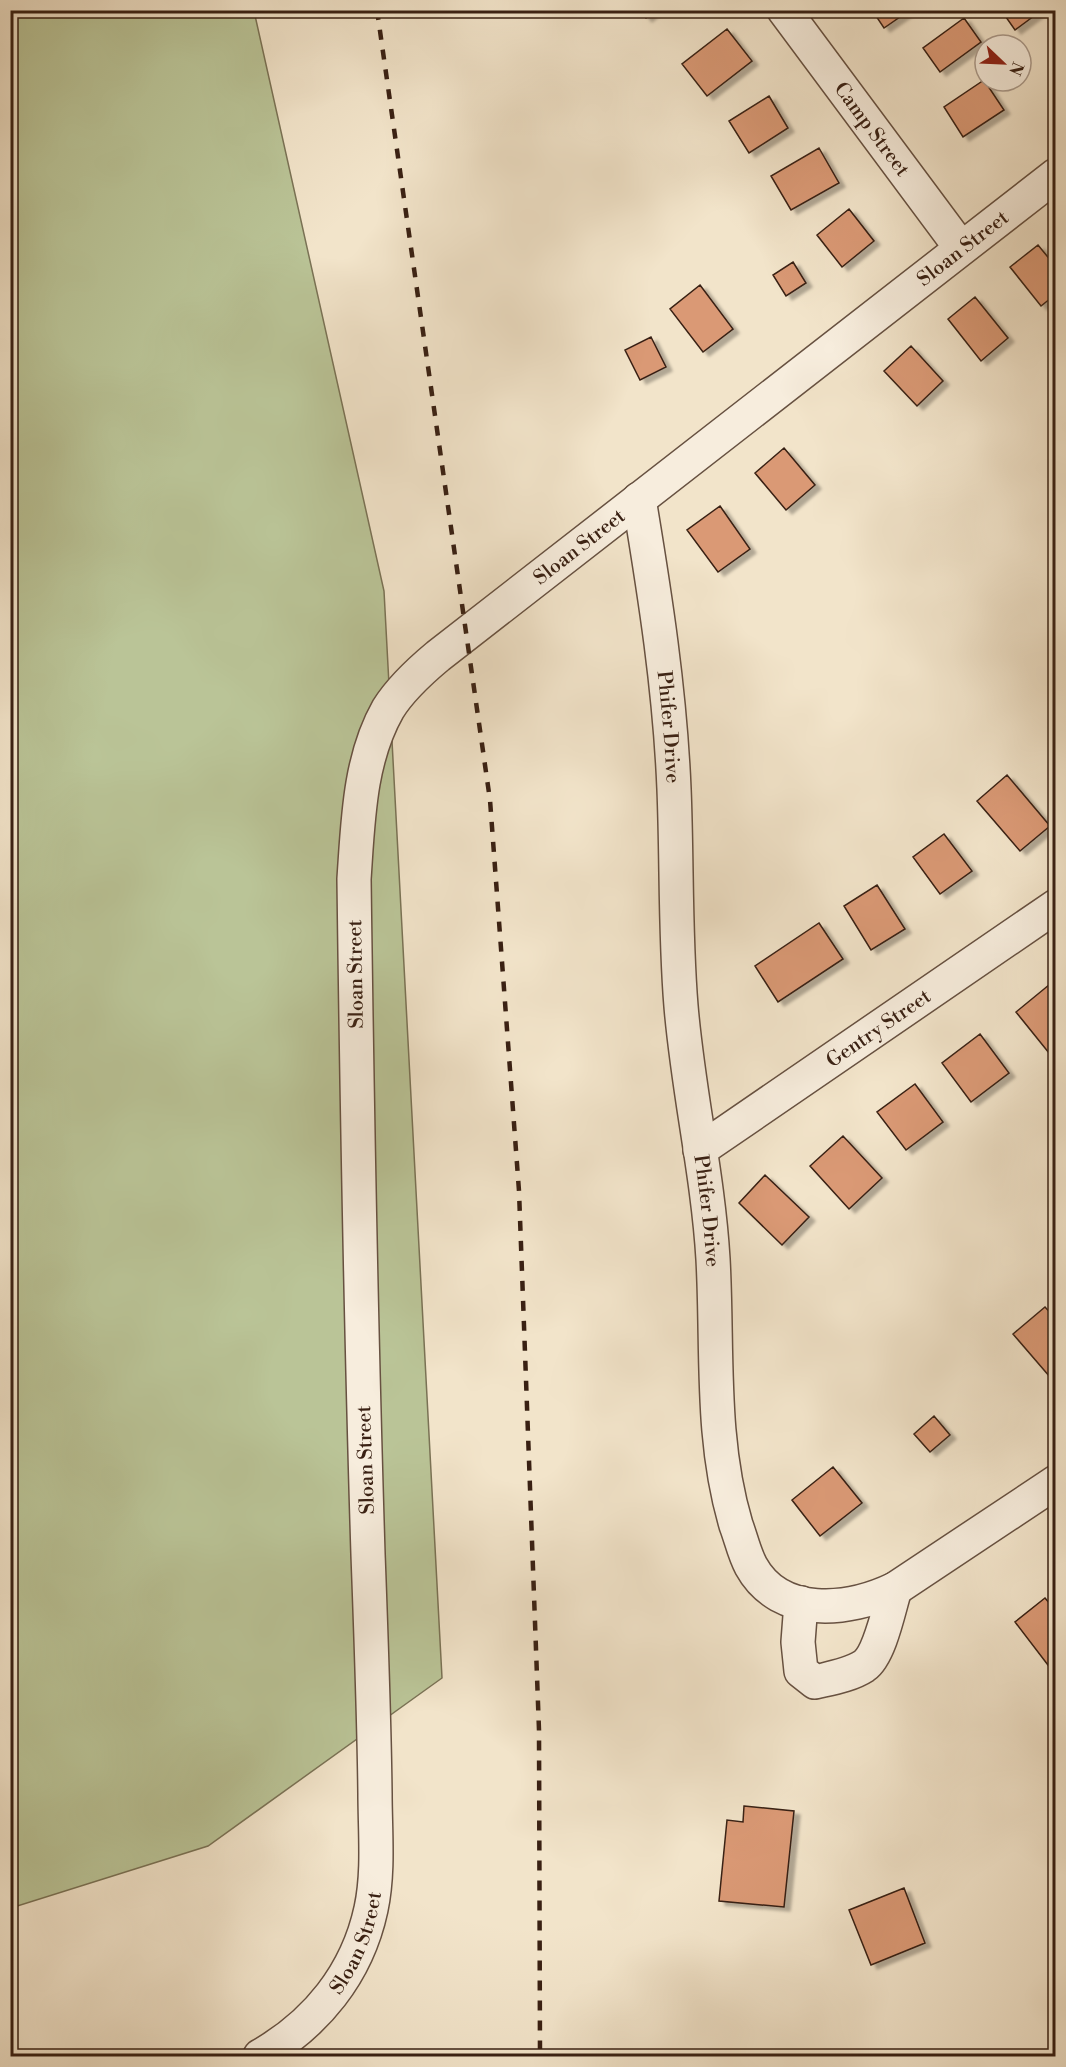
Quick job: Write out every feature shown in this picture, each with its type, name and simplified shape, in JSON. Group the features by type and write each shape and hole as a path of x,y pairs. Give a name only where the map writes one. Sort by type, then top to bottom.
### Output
{"street":[{"name":"Camp Street","path":"784,10 961,248"},
{"name":"Sloan Street","path":"260,2056 287,2041 309,2021 341,1983 359,1947 371,1909 375,1869 374,1736 360,1294 354,879 364,776 373,741 389,708 411,679 1056,175"},
{"name":"Phifer Drive","path":"639,499 657,608 668,697 674,788 681,1007 712,1259 716,1416 731,1508 745,1553 755,1572 770,1588 801,1603 821,1607 847,1606 872,1600 895,1589 1056,1482"},
{"name":"Gentry Street","path":"700,1150 1056,906"},
{"path":"801,1603 798,1642 801,1671 815,1682 842,1676 866,1665 881,1636 895,1589"}],"green space":[{"path":"11,11 254,11 384,591 442,1678 208,1846 11,1908"}],"building":[{"path":"640,10 656,10 646,18"},
{"path":"872,10 910,10 884,28"},
{"path":"1001,10 1042,10 1015,30"},
{"path":"964,18 975,33 973,48 940,72 923,48"},
{"path":"727,29 752,61 707,96 682,64"},
{"path":"973,87 973,93 993,93 1004,110 963,137 944,107"},
{"path":"769,96 788,128 749,153 729,121"},
{"path":"819,148 839,183 791,210 771,176"},
{"path":"849,209 874,241 842,267 817,235"},
{"path":"1038,245 1056,267 1056,294 1041,306 1010,267"},
{"path":"793,262 806,283 786,296 773,275"},
{"path":"700,285 733,329 703,352 670,309"},
{"path":"975,297 1008,338 981,361 948,319"},
{"path":"651,337 666,367 640,380 625,350"},
{"path":"911,346 943,381 917,406 884,371"},
{"path":"784,448 815,485 786,510 755,473"},
{"path":"720,506 750,549 718,572 687,530"},
{"path":"1007,775 1050,826 1020,851 977,801"},
{"path":"944,834 972,871 940,894 913,857"},
{"path":"877,885 905,929 871,950 844,906"},
{"path":"819,923 843,959 778,1002 755,966"},
{"path":"1055,980 1056,1048 1049,1053 1016,1012"},
{"path":"980,1034 1009,1073 971,1102 942,1063"},
{"path":"915,1084 943,1122 906,1150 877,1112"},
{"path":"843,1136 882,1178 849,1209 810,1166"},
{"path":"765,1175 809,1217 782,1245 739,1203"},
{"path":"1045,1307 1056,1319 1056,1384 1013,1334"},
{"path":"934,1416 950,1435 930,1452 914,1434"},
{"path":"833,1467 862,1503 820,1536 792,1500"},
{"path":"1045,1598 1056,1611 1056,1666 1051,1669 1015,1622"},
{"path":"744,1806 794,1811 784,1907 719,1901 727,1820 743,1822"},
{"path":"904,1888 925,1943 871,1965 849,1910"}],"railway":[{"path":"377,10 490,800 519,1191 539,1730 540,2056"}]}
